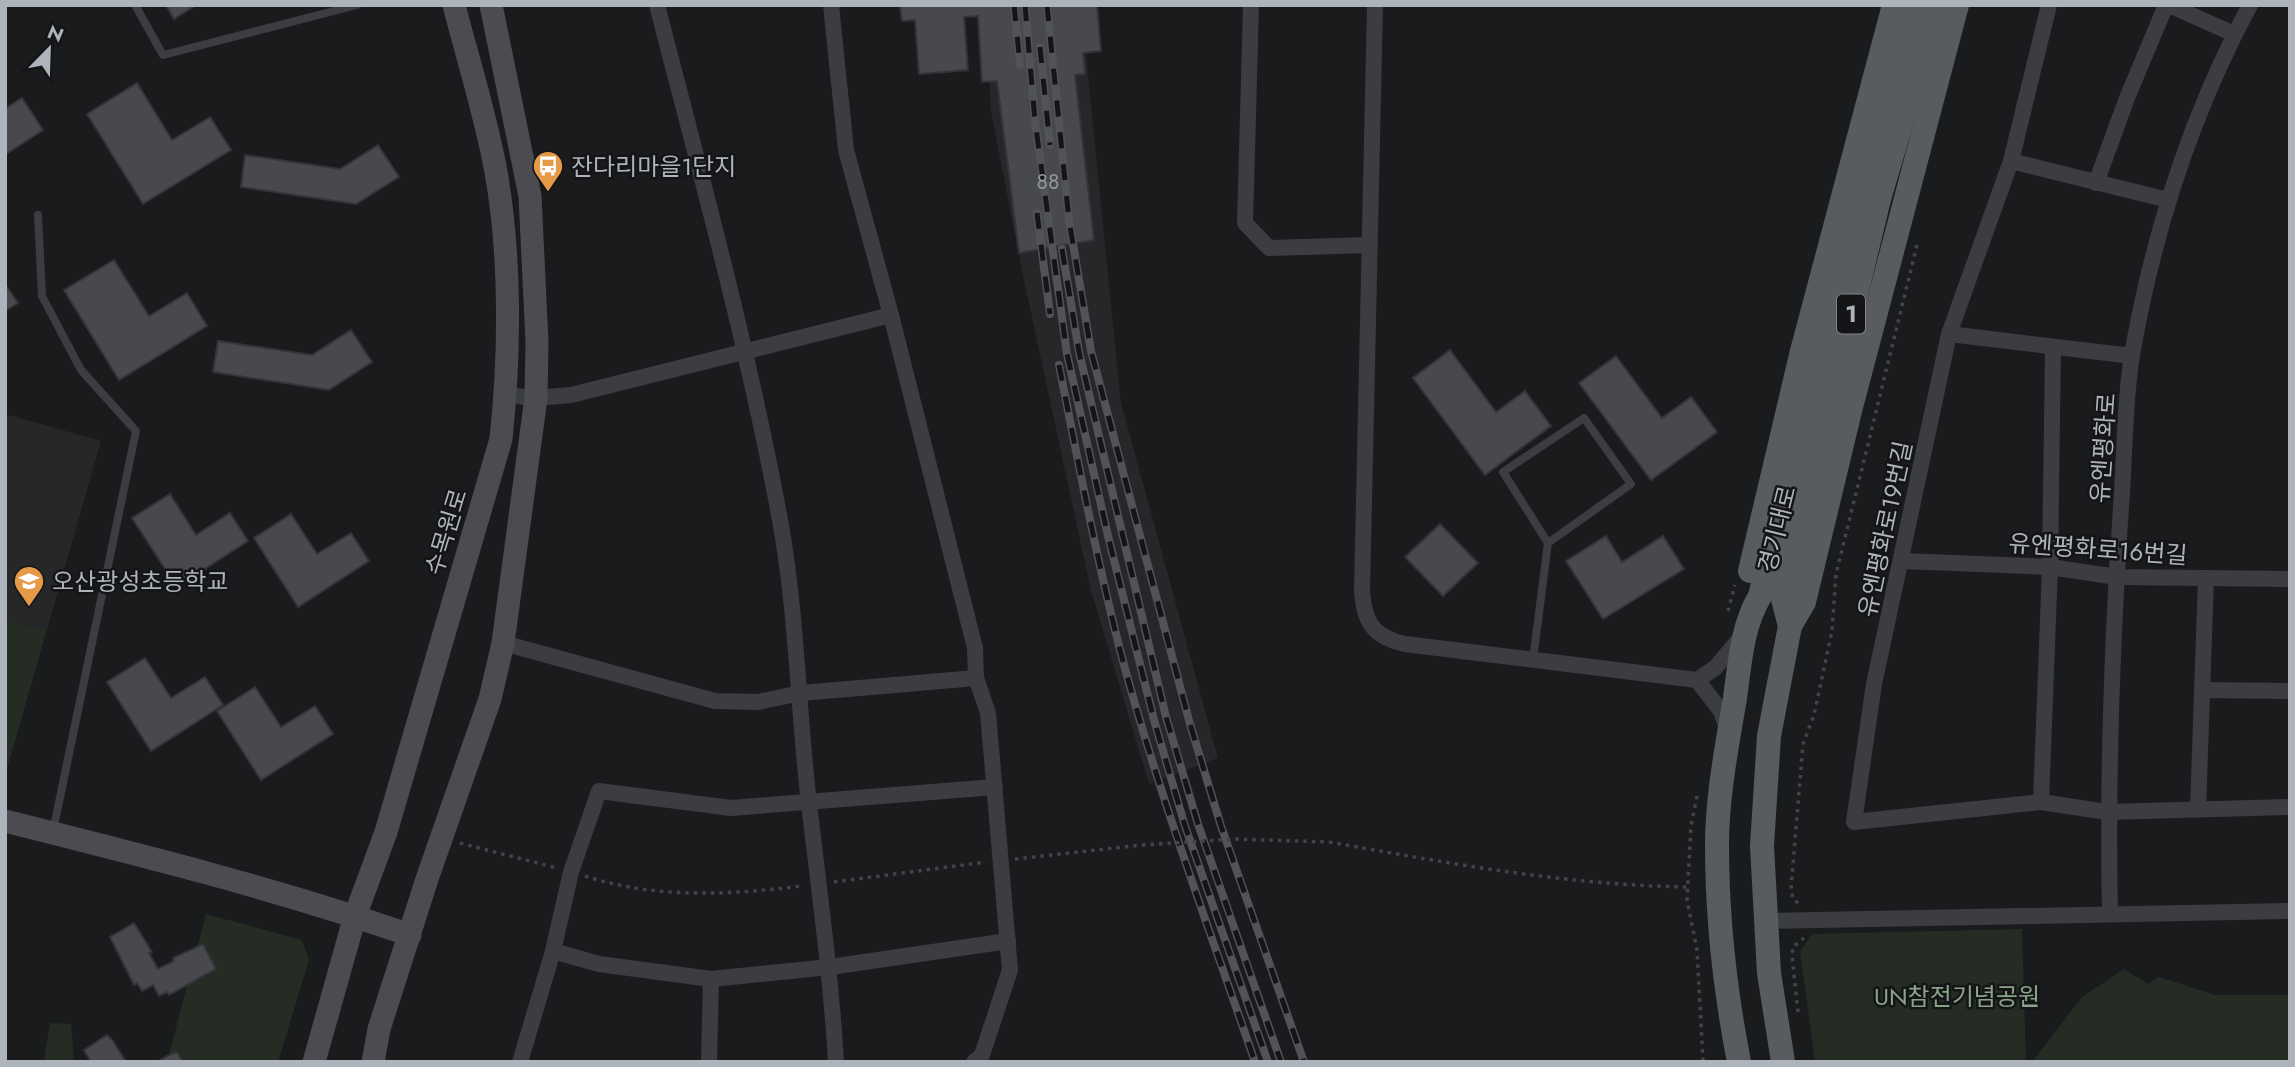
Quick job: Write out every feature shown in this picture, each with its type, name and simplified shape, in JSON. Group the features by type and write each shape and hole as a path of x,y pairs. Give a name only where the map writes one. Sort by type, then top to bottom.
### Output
{"main road":[{"path":"1747,624 1745,591 1802,351 1894,5"},
{"name":"경기대로","path":"1739,1062 1724,982 1717,844 1729,736 1747,624 1760,596 1843,264 1917,5"},
{"name":"경기대로","path":"1783,1062 1769,973 1762,846 1769,736 1790,626 1783,599 1879,199 1936,5"},
{"path":"1790,626 1804,602 1851,407 1957,5"}],"street":[{"name":"수목원로","path":"314,1062 355,916 386,832 501,439 506,395 508,301 496,172 454,5"},
{"path":"373,1062 379,1029 440,838 490,699 503,643 536,398 537,342 530,197 491,5"},
{"path":"497,35 503,5"},
{"path":"657,5 746,351 780,523 801,693 809,803 830,967 836,1062"},
{"path":"831,5 846,150 891,315 975,648 976,678 988,713 1010,970 982,1055 974,1062"},
{"path":"1251,5 1245,223 1269,248 1370,245"},
{"path":"1375,5 1363,611 1370,629 1390,641 1697,680 1715,668 1747,624"},
{"name":"유엔평화로19번길","path":"2049,5 2011,161 1949,334 1903,561 1874,684 1854,822 2041,802 2107,812 2290,807"},
{"path":"2096,183 2127,98 2168,5 2234,34"},
{"name":"유엔평화로","path":"2110,914 2107,812 2117,577 2132,356 2168,200 2197,120 2234,34 2250,5"},
{"path":"2011,161 2168,200"},
{"path":"506,395 536,398 570,395 891,315"},
{"path":"1949,334 2132,356"},
{"path":"2041,802 2050,567 2053,347"},
{"name":"유엔평화로16번길","path":"1903,561 2050,567 2117,577 2290,579"},
{"path":"2198,809 2206,578"},
{"path":"503,643 715,701 758,702 801,693 976,678"},
{"path":"1697,680 1721,711 1729,736"},
{"path":"2202,690 2290,691"},
{"path":"520,1062 525,1035 552,951 571,872 599,791 731,808 995,788"},
{"path":"5,821 163,860 355,916 410,935"},
{"path":"1765,921 2290,911"},
{"path":"552,951 599,964 711,979 830,967 1008,941"},
{"path":"709,1062 711,979"}],"lane":[{"path":"135,5 163,55 357,5"},
{"path":"38,215 42,296 81,370 136,431 53,833"},
{"path":"1533,660 1548,543 1503,472 1584,418 1631,484 1548,543"}],"path":[{"path":"1799,1022 1792,956 1793,947 1806,937 1805,908 1793,899 1791,889 1803,744 1814,715 1832,631 1836,574 1920,236"},
{"path":"440,838 606,883 661,892 700,894 821,884 1142,845 1235,839 1329,842 1532,877 1626,886 1688,887"}],"shaded area":[{"path":"986,5 1081,5 1121,403 1218,758 1149,784 1091,591 1024,280 991,112"},
{"name":"오산광성초등학교","path":"5,414 101,441 5,776"}],"green space":[{"path":"5,620 46,631 9,761 5,759"},
{"path":"206,914 302,940 309,960 278,1062 167,1062"},
{"name":"UN참전기념공원","path":"2022,929 2026,1062 1815,1062 1800,952 1812,934"},
{"path":"2124,969 2148,984 2159,977 2215,995 2290,995 2290,1062 2032,1062 2082,997"},
{"path":"50,1023 71,1024 74,1062 44,1062"}],"building":[{"path":"166,5 196,5 174,19"},
{"path":"900,5 1097,5 1101,51 1083,53 1085,74 1075,75 1094,240 1019,253 997,81 982,82 978,16 964,17 968,70 919,74 915,20 902,21"},
{"path":"137,83 172,140 210,117 231,150 143,204 87,114"},
{"path":"22,98 43,130 5,155 5,109"},
{"path":"378,145 399,177 356,204 241,187 245,155 340,169"},
{"path":"114,260 149,316 187,293 207,326 119,380 64,290"},
{"path":"5,284 18,303 5,311"},
{"path":"351,330 372,362 329,390 213,372 218,341 312,355"},
{"path":"1450,350 1496,412 1525,391 1551,426 1485,475 1413,378"},
{"path":"1616,356 1662,418 1691,397 1717,432 1651,480 1579,383"},
{"path":"170,494 196,535 230,513 248,541 177,587 132,518"},
{"path":"291,514 317,554 351,533 369,561 298,607 254,538"},
{"path":"1440,524 1478,563 1443,596 1405,557"},
{"path":"1606,536 1622,562 1663,536 1684,569 1603,619 1566,561"},
{"path":"145,658 171,698 205,677 223,705 151,751 107,682"},
{"path":"255,687 281,727 315,706 333,734 261,780 217,711"},
{"path":"134,923 152,952 149,953 158,969 174,961 173,958 203,944 216,969 169,995 167,992 159,996 153,985 142,991 137,983 134,985 110,937"},
{"path":"107,1035 126,1062 91,1062 84,1050"},
{"path":"177,1052 183,1062 157,1062 169,1055"}],"railway":[{"path":"1014,5 1020,64"},
{"path":"1025,5 1035,121 1067,354 1108,536 1154,720 1185,826 1268,1062"},
{"path":"1047,5 1069,220 1091,351 1190,724 1221,826 1304,1062"},
{"path":"1040,47 1050,145"},
{"path":"1037,213 1050,314"},
{"path":"1062,249 1079,352 1166,717 1198,824 1281,1062"},
{"path":"1059,365 1103,579 1134,702 1255,1062"}],"place":[{"name":"잔다리마을1단지","path":"548,193"},
{"name":"오산광성초등학교","path":"29,608"}]}
